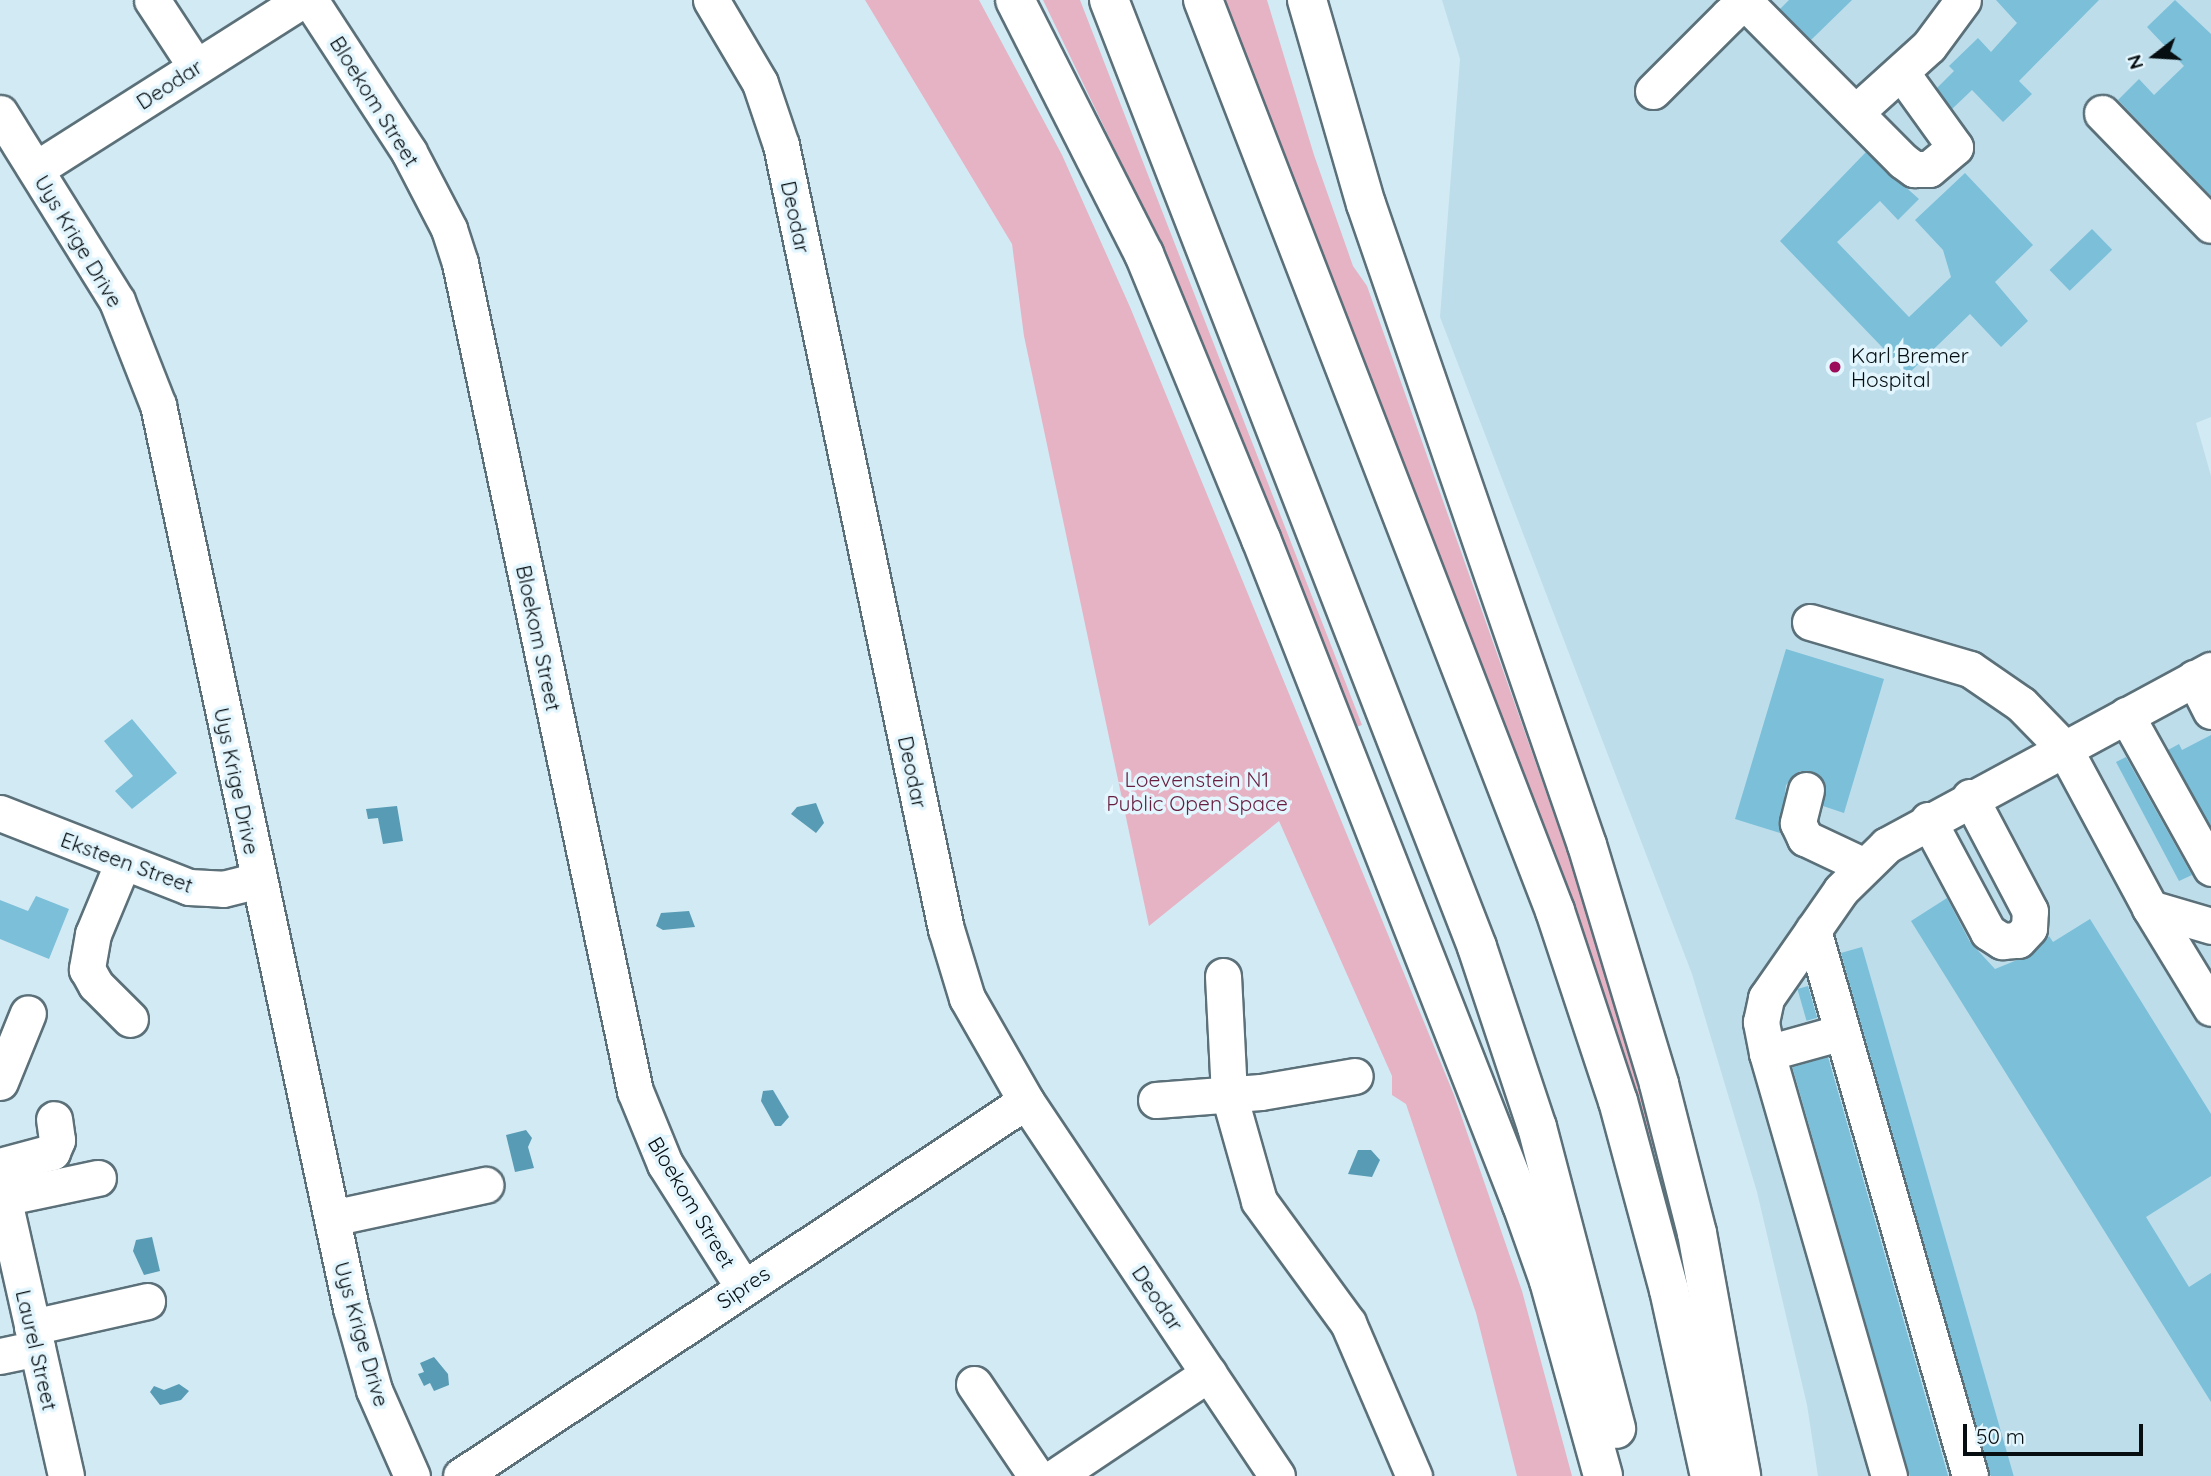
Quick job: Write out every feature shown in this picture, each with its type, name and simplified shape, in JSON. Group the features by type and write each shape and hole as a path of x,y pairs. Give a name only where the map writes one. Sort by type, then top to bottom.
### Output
{"highway":[{"path":"1015,0 1144,254 1266,552 1522,1205 1549,1281 1603,1476"},
{"path":"1109,0 1477,947 1537,1127 1588,1311 1625,1476"},
{"path":"1203,0 1555,911 1618,1101 1669,1290 1710,1476"},
{"path":"1307,0 1362,192 1587,845 1655,1071 1697,1233 1741,1476"}],"street":[{"path":"152,0 196,67"},
{"name":"Deodar","path":"36,169 303,0"},
{"name":"Bloekom Street","path":"310,0 409,152 449,229 463,276 635,1091 664,1164 743,1287"},
{"name":"Deodar","path":"711,0 760,83 781,145 952,952 977,1020 1026,1101 1277,1476"},
{"path":"1856,113 1929,46 1963,0"},
{"path":"1653,91 1728,16 1745,5 1753,8 1910,166 1925,170 1939,163 1955,147 1901,72"},
{"name":"Uys Krige Drive","path":"0,113 117,302 147,370 178,488 258,880 363,1357 412,1476"},
{"path":"2102,113 2209,224"},
{"path":"1810,622 1981,674 2007,691 2064,748 2150,908 2211,1007"},
{"path":"1889,1476 1765,1044 1766,998 1862,865 1928,820 2202,674 2211,711"},
{"path":"2126,715 2211,868"},
{"path":"1806,790 1798,823 1805,838 1862,865"},
{"path":"1928,820 1988,932 2002,941 2018,940 2029,928 2030,911 1970,797"},
{"name":"Eksteen Street","path":"0,813 198,889 223,889 258,880"},
{"path":"123,862 93,934 87,969 96,985 130,1019"},
{"path":"2150,908 2211,926"},
{"path":"1813,930 1970,1476"},
{"path":"1223,976 1229,1096 1259,1202 1348,1323 1414,1476"},
{"path":"0,1082 28,1013"},
{"path":"1843,1032 1765,1044 1752,1059 1750,1078 1865,1476"},
{"path":"1156,1100 1229,1096 1355,1076"},
{"name":"Sipres","path":"461,1476 1026,1101"},
{"path":"1,1182 52,1152 57,1140 54,1119"},
{"path":"1,1182 98,1178"},
{"name":"Laurel Street","path":"1,1182 66,1476"},
{"path":"332,1219 485,1185"},
{"path":"0,1356 35,1338 147,1301"},
{"path":"1056,1476 1209,1373"},
{"path":"974,1384 1036,1476"}],"shaded area":[{"path":"1442,0 2211,0 2211,417 2196,423 2211,476 2211,1476 1818,1476 1807,1405 1757,1192 1692,974 1440,317 1460,59"}],"green space":[{"name":"Loevenstein N1 Public Open Space","path":"865,0 979,0 1062,155 1130,307 1454,1095 1522,1291 1572,1476 1517,1476 1476,1313 1406,1104 1392,1095 1392,1076 1279,821 1149,926 1024,336 1012,244"},
{"path":"1043,0 1080,0 1362,725 1353,728 1133,187"},
{"path":"1222,0 1267,0 1314,155 1353,266 1367,286 1587,908 1659,1149 1654,1151 1568,888"}],"water":[{"path":"816,803 824,823 816,833 791,814 797,807"},
{"path":"397,806 403,841 383,844 378,818 368,819 366,809"},
{"path":"689,911 695,927 663,930 656,926 661,913"},
{"path":"773,1090 789,1117 781,1126 775,1126 761,1101 763,1091"},
{"path":"526,1130 532,1138 528,1147 534,1168 515,1172 506,1135"},
{"path":"1358,1150 1371,1150 1380,1160 1372,1177 1348,1174"},
{"path":"152,1237 160,1271 144,1275 133,1251 136,1240"},
{"path":"434,1357 448,1374 449,1385 434,1391 430,1383 424,1386 418,1374 424,1372 420,1363"},
{"path":"179,1384 189,1391 181,1400 160,1405 150,1392 154,1386 164,1390"}],"building":[{"path":"1789,0 1852,0 1811,40 1780,9"},
{"path":"1996,0 2099,0 2019,81 2032,94 2003,122 1972,90 1952,109 1937,88 1954,71 1949,66 1978,38 1991,52 2017,23"},
{"path":"2175,0 2211,34 2211,196 2118,100 2139,79 2154,95 2184,66 2147,27"},
{"path":"1866,152 1919,199 1898,220 1880,201 1837,242 1909,317 1951,277 1943,250 1915,220 1965,173 2033,245 1995,282 2028,321 2001,347 1970,314 1908,374 1780,241"},
{"path":"2092,229 2112,250 2070,291 2050,270"},
{"path":"1786,649 1884,679 1844,813 1823,806 1825,785 1819,775 1800,771 1786,785 1780,833 1735,819"},
{"path":"132,719 177,773 132,809 115,791 133,776 104,741"},
{"path":"2211,735 2211,827 2168,750 2179,744 2182,750"},
{"path":"2126,757 2192,875 2179,881 2116,762"},
{"path":"36,896 69,909 49,959 0,939 0,900 28,911"},
{"path":"1947,898 1970,942 1995,969 2032,954 2049,936 2053,942 2090,919 2211,1114 2211,1176 2146,1217 2189,1287 2211,1273 2211,1402 1911,921"},
{"path":"1862,947 2014,1476 1991,1476 1841,953"},
{"path":"1808,986 1817,1018 1807,1021 1797,989"},
{"path":"1828,1057 1948,1476 1910,1476 1792,1067"}],"place":[{"name":"Karl Bremer Hospital","path":"1835,367"}]}
